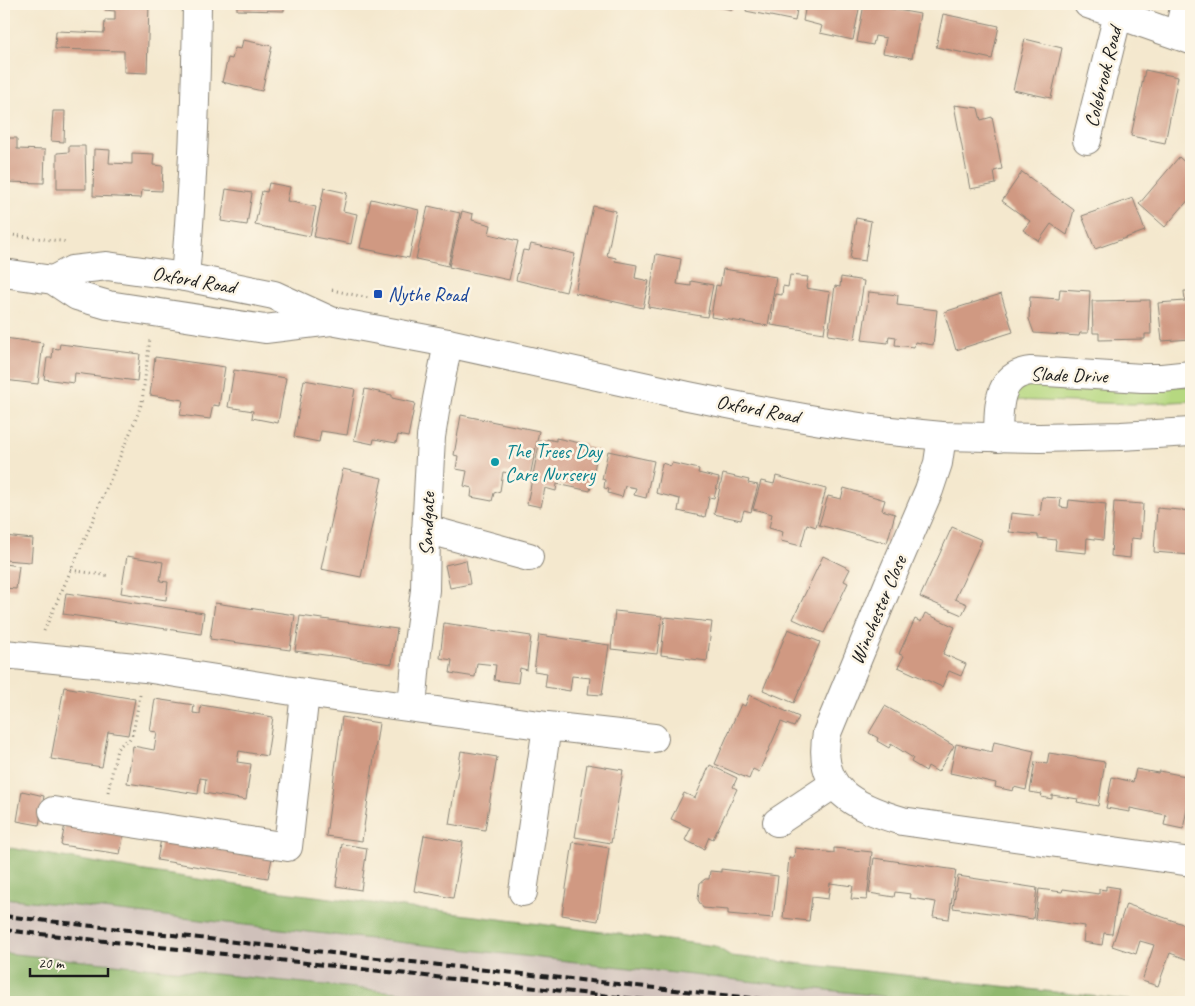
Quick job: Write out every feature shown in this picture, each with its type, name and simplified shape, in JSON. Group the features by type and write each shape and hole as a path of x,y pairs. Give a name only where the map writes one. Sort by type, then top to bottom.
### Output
{"street":[{"path":"182,316 192,175 197,4"},
{"name":"Colebrook Road","path":"1088,4 1185,38"},
{"path":"1185,4 1185,38"},
{"name":"Colebrook Road","path":"1088,140 1118,14"},
{"name":"Oxford Road","path":"53,280 72,270 107,266 185,276 274,295 331,321 448,343 748,408 880,430 942,436 998,438 1113,436 1191,432"},
{"name":"Oxford Road","path":"4,273 53,280 77,296 108,305 265,329 331,321"},
{"name":"Sandgate","path":"412,707 425,590 431,437 448,343"},
{"name":"Slade Drive","path":"998,438 1002,391 1011,378 1024,372 1142,378 1191,375"},
{"name":"Winchester Close","path":"942,436 938,464 929,490 827,733 824,746 825,760 834,784 845,796 858,805 902,821 1191,862"},
{"path":"426,529 529,557"},
{"path":"4,654 145,668 305,693 547,726 654,738"},
{"path":"53,811 288,847 305,693"},
{"path":"523,892 547,726"},
{"path":"777,822 834,784"}],"path":[{"path":"4,234 73,242"},
{"path":"324,288 371,299"},
{"path":"33,657 136,420 142,402 151,330"},
{"path":"72,570 110,576"},
{"path":"102,819 117,749 129,740 133,733 145,668"}],"shaded area":[{"path":"4,898 934,1002 494,1002 4,953"}],"green space":[{"path":"1020,384 1191,386 1191,401 1133,404 1011,400"},
{"path":"4,847 283,892 715,946 731,956 1145,1002 934,1002 4,898"},
{"path":"4,953 494,1002 4,1002"}],"building":[{"path":"105,4 149,4 147,73 124,72 124,51 55,49 56,31 104,33 105,20 115,20 115,11 105,10"},
{"path":"237,4 284,4 284,11 237,10"},
{"path":"708,4 733,4 732,10"},
{"path":"747,4 798,4 795,21 746,11"},
{"path":"806,4 860,4 853,40 820,33 822,26 803,21"},
{"path":"864,4 920,14 912,58 883,53 886,38 875,36 873,45 857,42"},
{"path":"943,14 999,26 992,59 936,47"},
{"path":"1025,39 1062,48 1051,98 1013,90"},
{"path":"243,40 272,46 262,91 222,82 228,58 232,59 235,48 241,49"},
{"path":"1145,70 1178,77 1165,143 1131,136"},
{"path":"954,105 978,108 981,120 992,117 1002,169 994,171 996,184 970,189"},
{"path":"53,111 65,111 64,142 51,141"},
{"path":"4,138 17,138 17,149 45,150 44,183 4,182"},
{"path":"69,146 85,146 86,189 57,189 57,153 69,152"},
{"path":"94,149 110,150 109,163 132,164 132,153 154,154 153,165 163,166 162,191 142,190 141,198 93,196"},
{"path":"1179,157 1191,168 1191,197 1165,227 1139,204"},
{"path":"1022,172 1074,210 1067,235 1051,224 1039,241 1023,230 1030,221 1002,201"},
{"path":"269,183 290,187 287,201 316,207 310,236 255,225 262,191 267,192"},
{"path":"324,188 347,193 343,211 357,214 351,244 314,237"},
{"path":"226,189 252,193 247,225 221,221"},
{"path":"1133,198 1145,231 1095,249 1082,216"},
{"path":"371,199 419,210 409,258 360,248"},
{"path":"428,206 460,213 448,266 416,259"},
{"path":"593,206 616,211 607,256 616,258 615,261 637,265 635,278 649,281 643,308 575,293"},
{"path":"462,211 473,214 472,220 491,225 489,234 518,241 509,280 449,267"},
{"path":"856,218 871,221 865,261 850,259"},
{"path":"531,244 575,254 566,292 516,280 523,250 529,251"},
{"path":"656,254 681,259 677,284 691,286 691,281 713,285 707,317 648,307"},
{"path":"723,269 776,277 768,326 711,317 716,285 720,286"},
{"path":"790,275 808,277 806,288 830,292 824,333 771,325 775,294 782,295 783,286 788,287"},
{"path":"841,277 864,281 855,339 828,335 835,286 840,287"},
{"path":"1060,289 1090,291 1088,333 1080,333 1079,336 1034,333 1029,319 1030,297 1059,299"},
{"path":"1184,291 1191,291 1191,339 1162,341 1158,303 1185,301"},
{"path":"869,292 898,295 897,305 937,310 933,345 915,342 914,347 895,345 896,337 889,336 888,343 862,340"},
{"path":"1001,294 1013,332 956,350 944,312"},
{"path":"1150,300 1151,334 1145,334 1145,339 1099,340 1099,333 1093,333 1092,301"},
{"path":"4,338 43,343 38,384 4,380"},
{"path":"60,344 140,354 137,381 75,373 74,383 44,379 47,358 52,358 53,348 59,349"},
{"path":"155,357 225,367 219,406 213,405 210,419 180,415 183,400 150,395"},
{"path":"234,370 286,378 278,423 252,418 253,411 228,407"},
{"path":"304,380 355,389 347,435 321,431 319,442 294,437"},
{"path":"365,389 392,395 392,398 415,403 408,437 398,435 396,443 374,439 373,444 354,440"},
{"name":"The Trees Day Care Nursery","path":"461,415 539,431 530,477 503,472 500,491 494,493 492,501 471,497 472,488 464,486 467,471 456,469 458,456 454,455"},
{"path":"556,438 585,444 585,447 598,450 590,491 557,484 556,491 545,488 541,507 527,504 540,440 556,441"},
{"path":"608,451 654,461 646,498 634,495 636,488 625,486 622,497 608,493 609,489 604,488 605,480 602,479"},
{"path":"662,463 671,466 672,463 699,469 698,473 719,478 714,498 709,497 705,517 678,511 680,499 656,493"},
{"path":"343,469 382,478 361,577 321,569"},
{"path":"723,474 749,480 748,483 758,485 751,512 744,510 741,520 714,514"},
{"path":"776,476 826,489 816,527 807,524 801,546 781,541 783,532 769,528 772,514 753,509 761,481 774,484"},
{"path":"844,488 885,500 882,510 895,514 887,543 819,525 828,496 841,499"},
{"path":"1042,497 1061,498 1060,507 1068,508 1069,500 1106,504 1103,540 1087,538 1086,553 1055,550 1056,540 1038,538 1038,535 1009,532 1011,513 1040,516"},
{"path":"1114,502 1143,504 1141,539 1131,538 1130,558 1111,556"},
{"path":"1157,508 1191,511 1191,555 1154,552"},
{"path":"952,527 982,540 955,599 967,604 962,615 920,597"},
{"path":"4,536 33,539 31,562 4,560"},
{"path":"127,556 163,562 160,581 168,582 166,600 121,593"},
{"path":"823,556 850,569 844,581 848,583 824,633 793,619"},
{"path":"466,560 470,584 450,588 445,565"},
{"path":"4,564 19,566 16,589 4,588"},
{"path":"66,593 204,613 201,634 63,614"},
{"path":"215,603 295,615 290,650 210,639"},
{"path":"615,611 662,616 657,654 611,649"},
{"path":"925,613 955,627 943,654 966,664 961,676 949,671 942,687 898,667 904,656 899,654 915,619 921,622"},
{"path":"300,616 397,629 392,664 295,651"},
{"path":"665,617 712,622 707,661 661,655"},
{"path":"444,623 531,636 527,670 520,668 518,683 494,680 496,665 477,663 475,677 450,673 452,660 440,658"},
{"path":"788,629 820,642 794,703 763,690"},
{"path":"539,635 609,645 602,695 588,694 590,678 572,676 570,691 545,687 547,673 534,671"},
{"path":"64,687 135,699 128,735 108,732 102,767 51,759"},
{"path":"749,695 799,717 794,727 781,722 759,772 753,769 749,779 715,764 741,704 745,706"},
{"path":"155,699 194,705 193,713 200,714 201,705 273,717 267,756 239,751 237,762 251,764 246,800 204,793 206,779 200,778 198,794 127,783 133,746 154,750 157,732 150,731"},
{"path":"885,706 954,746 938,772 928,766 926,771 911,762 913,758 891,744 889,748 877,741 878,738 869,733"},
{"path":"342,717 379,723 362,841 326,836"},
{"path":"994,742 1034,751 1026,790 1014,787 1013,791 995,787 996,783 950,773 956,744 992,752"},
{"path":"461,751 497,757 485,830 449,824"},
{"path":"1049,753 1105,762 1098,806 1077,802 1078,799 1052,795 1052,799 1041,797 1042,794 1030,792 1035,762 1047,764"},
{"path":"587,764 623,770 611,843 575,837"},
{"path":"710,765 737,778 733,787 737,789 713,839 709,837 704,849 685,840 691,828 671,819 684,793 695,798"},
{"path":"1136,769 1191,777 1189,785 1191,789 1183,829 1164,825 1166,815 1130,808 1130,812 1106,808 1112,777 1133,782"},
{"path":"22,791 44,796 39,825 17,821"},
{"path":"65,824 124,833 120,854 61,845"},
{"path":"424,835 463,842 453,898 414,891"},
{"path":"161,839 272,858 268,878 157,860"},
{"path":"573,842 609,848 598,921 562,915"},
{"path":"342,844 367,848 361,890 336,886"},
{"path":"795,848 834,853 834,848 872,852 867,900 851,899 853,886 830,883 828,899 812,897 809,921 783,918 789,858 794,858"},
{"path":"874,858 956,870 949,919 933,917 936,902 910,898 911,894 895,892 894,897 869,893"},
{"path":"721,869 778,876 773,918 728,914 728,910 703,908 698,900 700,883 705,879 709,879 710,871 721,872"},
{"path":"958,876 1037,888 1033,919 953,908"},
{"path":"1106,886 1119,888 1112,934 1104,933 1102,945 1083,942 1085,926 1035,919 1039,889 1062,892 1063,889 1099,894 1099,889 1106,890"},
{"path":"1126,904 1191,927 1191,955 1189,960 1170,953 1158,986 1142,981 1154,945 1140,941 1136,954 1112,946"}],"railway":[{"path":"4,916 789,1002"},
{"path":"4,930 664,1002"}],"place":[{"name":"Nythe Road","path":"378,294"},
{"name":"The Trees Day Care Nursery","path":"495,462"}]}
